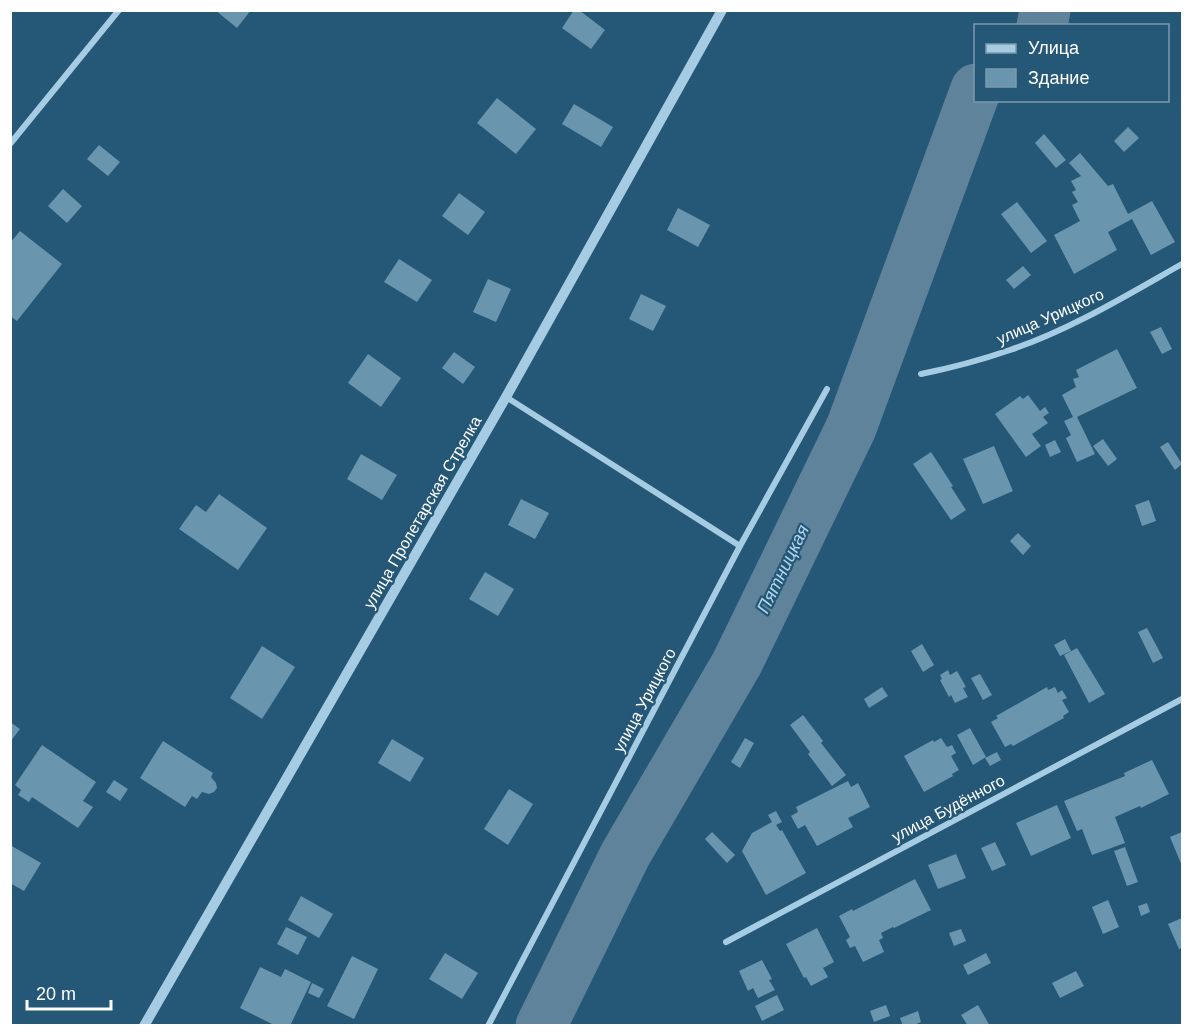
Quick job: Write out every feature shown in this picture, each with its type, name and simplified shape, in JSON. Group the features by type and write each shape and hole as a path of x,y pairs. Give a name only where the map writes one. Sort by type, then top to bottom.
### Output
{"street":[{"path":"10,144 118,10"},
{"name":"улица Пролетарская Стрелка","path":"144,1026 506,397 722,10"},
{"name":"улица Урицкого","path":"921,374 956,367 1011,350 1050,334 1119,300 1182,264"},
{"name":"улица Урицкого","path":"488,1026 740,546 827,389"},
{"path":"506,397 740,546"},
{"name":"улица Будённого","path":"726,942 1182,699"}],"building":[{"path":"215,10 251,10 237,28"},
{"path":"574,10 579,10 605,30 591,49 562,28"},
{"path":"497,98 536,129 516,154 477,123"},
{"path":"574,104 613,127 601,147 562,124"},
{"path":"1128,127 1139,138 1124,152 1114,141"},
{"path":"1044,134 1066,160 1056,168 1035,143"},
{"path":"99,145 120,162 108,176 87,159"},
{"path":"1080,153 1108,186 1113,184 1128,214 1152,201 1175,242 1151,255 1132,219 1108,232 1117,250 1074,274 1054,235 1080,221 1072,205 1078,202 1072,192 1076,190 1071,181 1081,176 1069,163"},
{"path":"63,189 82,206 67,223 48,206"},
{"path":"459,193 485,212 468,235 442,216"},
{"path":"1017,202 1047,241 1031,253 1001,214"},
{"path":"678,208 710,225 698,247 667,230"},
{"path":"20,231 62,264 17,321 10,316 10,243"},
{"path":"399,259 432,280 417,302 384,282"},
{"path":"1023,266 1031,275 1014,289 1006,280"},
{"path":"488,279 511,289 496,322 473,312"},
{"path":"641,294 666,306 653,331 629,319"},
{"path":"1161,327 1172,349 1162,354 1150,332"},
{"path":"1117,349 1137,388 1077,417 1095,454 1077,462 1066,438 1071,435 1064,421 1073,417 1062,395 1076,387 1073,379 1079,377 1076,370"},
{"path":"454,352 475,367 463,384 442,368"},
{"path":"368,354 401,378 381,407 348,383"},
{"path":"1028,395 1040,411 1045,407 1049,413 1043,417 1048,423 1032,434 1041,446 1026,457 995,414 1020,396 1023,399"},
{"path":"1103,439 1117,459 1108,466 1093,446"},
{"path":"1055,440 1061,452 1050,457 1045,445"},
{"path":"1168,442 1182,464 1175,470 1160,447"},
{"path":"994,446 1013,491 983,504 963,459"},
{"path":"931,452 966,510 951,520 913,464"},
{"path":"361,454 397,475 382,500 347,479"},
{"path":"219,494 267,528 238,570 179,529 196,505 206,512"},
{"path":"521,499 549,513 535,539 508,525"},
{"path":"1149,500 1156,521 1142,526 1135,505"},
{"path":"1018,533 1031,546 1023,555 1010,541"},
{"path":"485,572 514,589 498,616 469,599"},
{"path":"1147,628 1163,658 1153,663 1138,632"},
{"path":"1065,639 1071,651 1060,656 1054,645"},
{"path":"922,644 934,665 923,672 911,651"},
{"path":"262,646 295,667 262,719 230,698"},
{"path":"1077,648 1105,694 1089,703 1064,655"},
{"path":"948,670 950,675 957,671 966,687 963,688 968,697 955,703 940,680 942,679 940,675"},
{"path":"980,674 992,695 983,700 971,678"},
{"path":"882,687 888,696 869,708 864,699"},
{"path":"1047,687 1048,690 1055,687 1058,693 1062,690 1067,698 1062,700 1069,712 1063,716 1064,718 1013,746 1011,744 1005,747 991,722 998,718 996,716"},
{"path":"803,715 846,775 832,786 790,725"},
{"path":"10,722 20,729 10,742"},
{"path":"970,728 986,757 973,765 957,735"},
{"path":"745,738 754,743 740,768 731,762"},
{"path":"941,738 947,747 952,745 956,753 951,756 959,770 952,774 953,776 924,792 904,756"},
{"path":"392,739 424,758 410,782 378,763"},
{"path":"163,741 213,773 211,777 217,788 214,792 209,794 202,792 197,799 192,796 185,807 140,778"},
{"path":"42,745 96,782 83,801 93,807 78,828 32,797 29,802 18,795 21,790 15,785"},
{"path":"997,752 1001,760 990,766 985,758"},
{"path":"1152,760 1169,794 1141,808 1140,806 1115,817 1125,843 1092,855 1082,829 1077,831 1064,801 1125,776 1124,773"},
{"path":"114,780 128,789 120,801 106,792"},
{"path":"848,781 851,787 858,783 870,807 848,818 853,827 817,846 805,825 798,829 791,816 798,812 796,807"},
{"path":"509,789 533,804 508,845 484,829"},
{"path":"1057,805 1071,838 1031,856 1016,823"},
{"path":"776,811 782,822 776,825 780,831 782,830 806,873 766,895 742,851 752,833 772,822 768,815"},
{"path":"712,832 735,855 727,863 705,839"},
{"path":"1182,832 1182,866 1170,837"},
{"path":"995,842 1006,865 992,871 981,848"},
{"path":"10,845 41,863 24,891 10,883"},
{"path":"1125,847 1138,882 1127,886 1114,851"},
{"path":"956,854 966,878 938,889 928,865"},
{"path":"915,879 931,910 881,933 883,938 879,940 884,952 863,962 855,946 850,948 846,940 850,937 839,916"},
{"path":"301,896 333,914 319,938 288,920"},
{"path":"1108,900 1119,927 1103,934 1092,907"},
{"path":"1147,903 1150,912 1141,916 1138,906"},
{"path":"1182,918 1182,948 1179,949 1168,924"},
{"path":"286,927 307,937 298,955 277,944"},
{"path":"817,928 834,962 823,968 828,977 811,986 806,977 804,978 786,944"},
{"path":"961,929 966,941 954,946 949,933"},
{"path":"445,953 478,973 462,999 429,979"},
{"path":"986,953 991,963 968,975 963,965"},
{"path":"352,956 378,969 354,1019 327,1006"},
{"path":"762,960 775,990 758,998 753,988 748,991 739,971"},
{"path":"260,967 281,977 285,969 311,982 290,1026 276,1026 240,1008"},
{"path":"1076,971 1084,986 1060,998 1052,983"},
{"path":"312,983 324,989 319,998 308,993"},
{"path":"777,995 784,1010 762,1021 755,1006"},
{"path":"886,1005 890,1016 874,1022 870,1011"},
{"path":"978,1005 990,1026 968,1026 961,1015"},
{"path":"918,1011 921,1022 912,1026 903,1026 900,1018"}],"waterway":[{"name":"Пятницкая","path":"1042,24 1045,10"},
{"name":"Пятницкая","path":"541,1026 625,855 737,663 851,428 974,94"}]}
